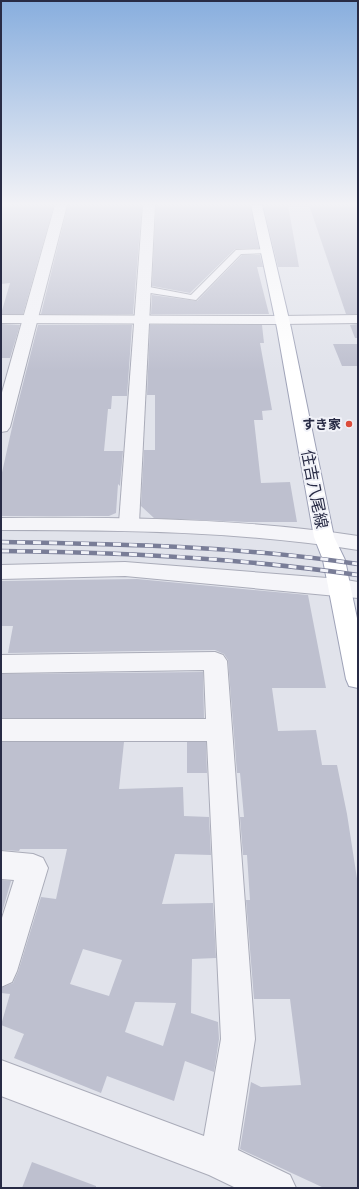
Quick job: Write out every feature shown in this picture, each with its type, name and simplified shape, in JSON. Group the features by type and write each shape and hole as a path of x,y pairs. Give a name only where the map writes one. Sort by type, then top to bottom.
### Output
{"main road":[{"name":"住吉八尾線","path":"269,260 324,537 349,589 358,679"}],"street":[{"path":"1,426 45,260"},
{"path":"128,523 146,260"},
{"path":"1,320 358,319"},
{"path":"1,524 128,523 228,528 324,537 358,543"},
{"path":"1,572 125,569 349,589"},
{"path":"1,664 215,661 238,1039 218,1160"},
{"path":"1,730 219,730"},
{"path":"1,865 33,868 1,971"},
{"path":"1,1078 218,1160 277,1188"}],"lane":[{"path":"144,289 193,298 231,260"}],"building":[{"path":"1,260 38,260 23,314 1,314 10,283 1,284"},
{"path":"54,260 137,260 133,314 41,314"},
{"path":"153,260 223,260 190,293 152,286"},
{"path":"237,260 261,260 263,267 257,267 269,314 151,314 152,295 197,301"},
{"path":"276,260 298,260 299,267 278,267"},
{"path":"328,260 358,260 358,314 346,314"},
{"path":"1,324 20,325 10,358 1,358"},
{"path":"358,324 358,338 355,338 350,325"},
{"path":"38,325 132,325 127,396 112,396 111,409 108,409 104,451 123,451 120,486 118,484 116,513 109,516 1,516 1,477"},
{"path":"150,325 262,325 264,343 260,343 272,410 262,411 263,420 254,420 261,483 290,482 297,522 247,522 154,518 141,506 144,450 155,450 155,395 147,395"},
{"path":"333,344 358,344 358,366 342,366"},
{"path":"137,579 308,595 326,688 272,688 278,731 316,730 322,765 337,765 347,814 358,885 358,1188 324,1188 240,1149 251,1082 261,1087 301,1085 290,999 254,999 246,900 250,900 247,855 243,855 240,817 244,817 240,773 237,773 228,660 224,654 215,650 8,653 13,626 1,626 1,581"},
{"path":"203,672 204,718 1,718 1,674"},
{"path":"1,742 124,742 119,789 183,787 184,816 209,817 211,855 175,854 162,904 213,903 216,958 192,959 191,1013 218,1022 219,1039 214,1072 185,1061 174,1101 107,1076 101,1093 14,1058 24,1034 1,1025 10,994 1,993 1,988 13,983 18,972 41,897 56,899 67,849 20,849 19,851 1,850","holes":["83,949 122,960 109,996 70,984","135,1002 176,1003 163,1046 125,1032"]},
{"path":"187,742 206,742 207,773 187,773"},
{"path":"1,880 11,881 1,916"},
{"path":"32,1162 96,1186 96,1188 22,1188"}],"railway":[{"path":"1,542 180,547 269,553 358,564"},
{"path":"1,551 180,557 269,564 358,575"}],"place":[{"name":"すき家","path":"349,424"}]}
